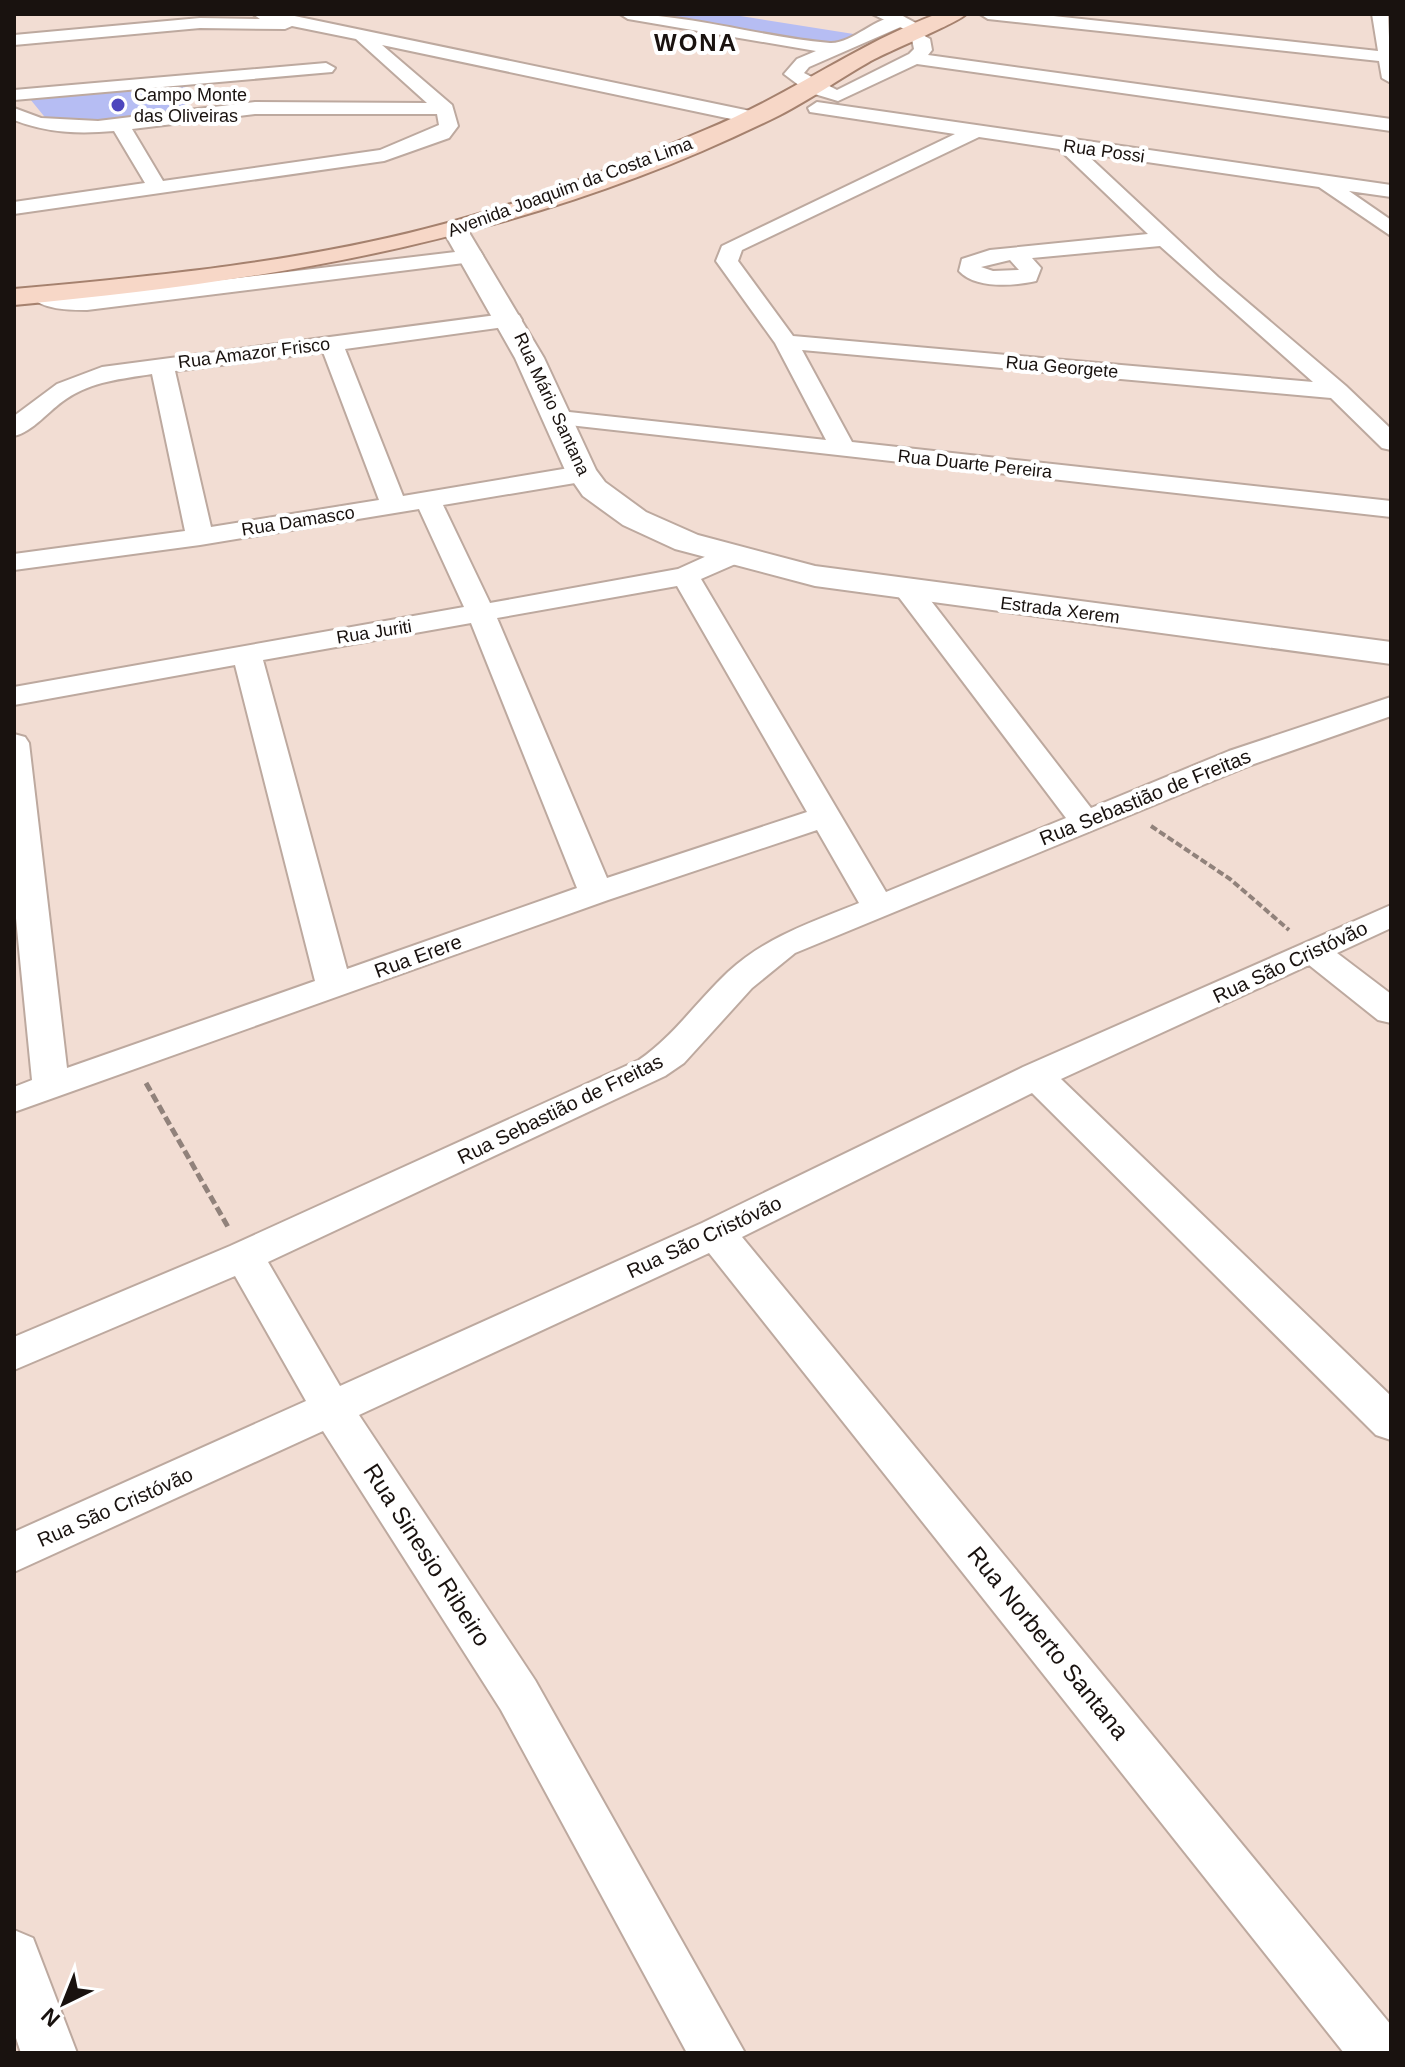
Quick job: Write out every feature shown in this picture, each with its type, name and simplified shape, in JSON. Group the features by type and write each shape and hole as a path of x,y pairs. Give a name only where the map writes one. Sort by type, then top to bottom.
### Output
{"main road":[{"name":"Avenida Joaquim da Costa Lima","path":"14,297 286,264 400,243 455,229 544,200 755,118 819,98 902,24 956,14"}],"street":[{"path":"261,14 363,37 496,61 755,118"},
{"path":"628,14 837,49"},
{"path":"988,14 1387,57"},
{"path":"1384,22 1391,79"},
{"path":"14,40 200,23 306,24"},
{"path":"902,24 923,41 923,50 915,58 819,98 793,74 803,63 868,34 902,24"},
{"path":"837,29 868,34"},
{"path":"14,208 384,155 442,134 449,126 445,109 363,37"},
{"path":"915,58 1391,125"},
{"path":"14,95 326,68"},
{"name":"Rua Possi","path":"819,98 974,132 1391,191"},
{"path":"19,122 53,126 119,124 256,108 445,109"},
{"path":"119,124 158,189"},
{"path":"843,449 786,342 727,261 733,246 974,132"},
{"path":"1067,146 1166,239 1338,391 1391,443"},
{"path":"1325,183 1389,223"},
{"name":"Rua Mário Santana","path":"455,229 511,320 560,418 581,474 608,502 646,526 730,556"},
{"path":"1015,253 1166,239"},
{"path":"40,295 64,303 87,303 472,256"},
{"name":"Rua Amazor Frisco","path":"14,429 49,397 70,384 102,374 511,320"},
{"name":"Rua Georgete","path":"786,342 1338,391"},
{"path":"331,343 394,506"},
{"path":"162,365 200,537"},
{"name":"Rua Duarte Pereira","path":"560,418 1391,509"},
{"name":"Rua Damasco","path":"14,562 200,537 581,474"},
{"path":"428,501 481,614 596,893"},
{"name":"Rua Juriti","path":"14,696 246,652 481,614 685,576 730,556"},
{"name":"Estrada Xerem","path":"730,556 908,590 1391,653"},
{"path":"685,576 878,907"},
{"path":"908,590 1084,821"},
{"path":"246,652 334,986"},
{"name":"Rua Sebastião de Freitas","path":"14,1354 244,1256 652,1068 671,1055 740,980 783,946 1240,758 1391,706"},
{"path":"14,743 51,1087"},
{"name":"Rua Erere","path":"14,1100 596,893 823,817"},
{"name":"Rua São Cristóvão","path":"14,1553 716,1233 1036,1076 1391,915"},
{"path":"1314,952 1391,1012"},
{"path":"1036,1076 1391,1423"},
{"name":"Rua Norberto Santana","path":"716,1233 1379,2053"},
{"name":"Rua Sinesio Ribeiro","path":"244,1256 332,1409 518,1695 717,2053"},
{"path":"14,1956 49,2053"}],"path":[{"path":"1121,805 1230,879 1314,952"},
{"path":"132,1059 244,1256"}],"shaded area":[{"path":"642,14 728,14 860,35 834,47"},
{"path":"185,87 185,111 76,123 48,121 30,99"}],"place":[{"name":"Campo Monte das Oliveiras","path":"118,105"}],"district":[{"name":"WONA","path":"696,43"}]}
